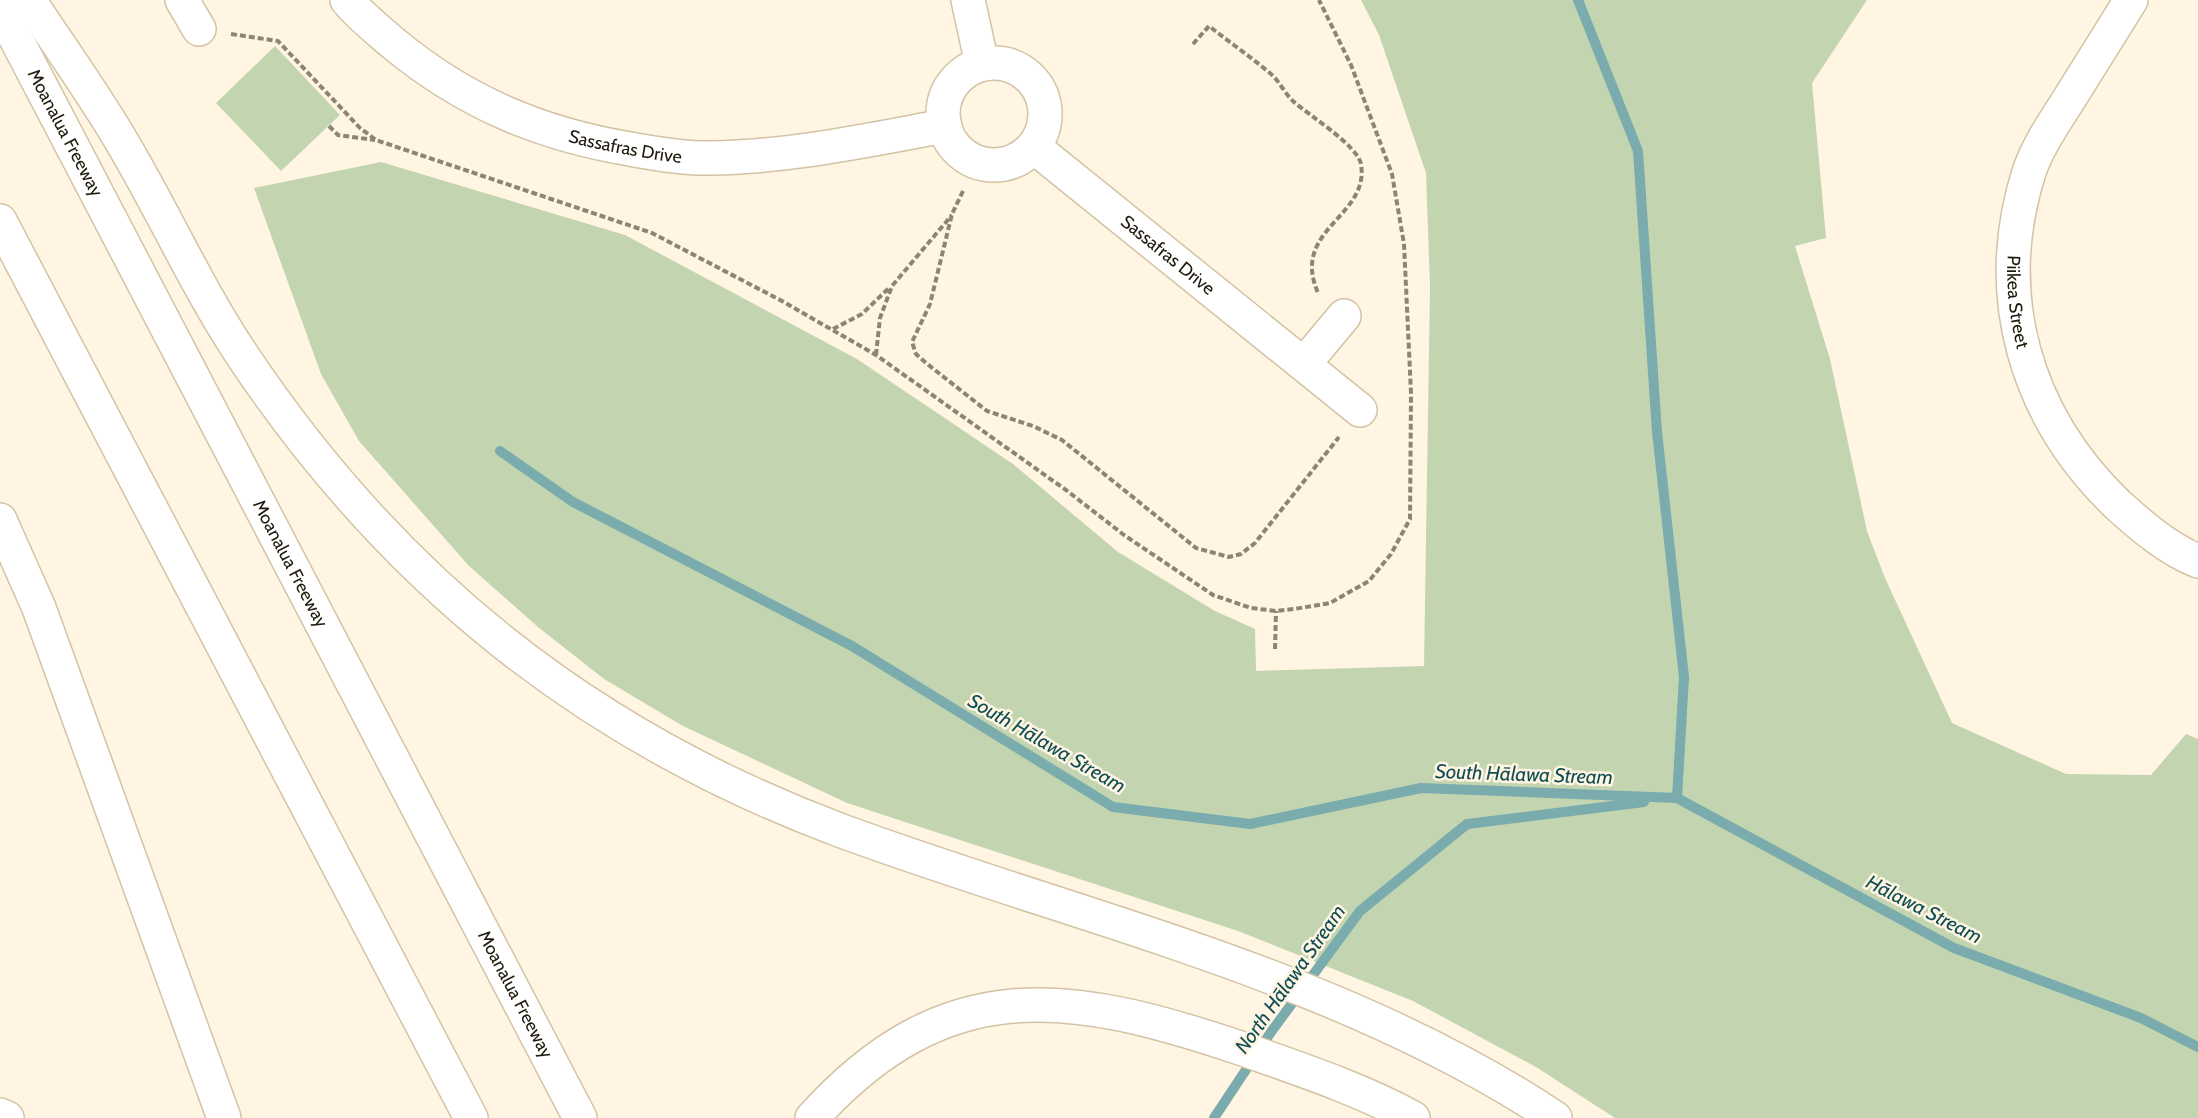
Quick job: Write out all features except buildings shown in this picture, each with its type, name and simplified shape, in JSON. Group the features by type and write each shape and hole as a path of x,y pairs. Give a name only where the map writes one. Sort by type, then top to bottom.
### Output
{"main road":[{"path":"29,0 125,147 200,287 279,408 326,470 386,535 449,597 517,656 585,704 667,752 750,793 860,837 1223,961 1357,1013 1454,1059 1555,1118"},
{"path":"182,0 199,29"},
{"path":"968,0 982,64"},
{"name":"Piikea Street","path":"2131,0 2048,133 2030,170 2020,205 2015,243 2013,283 2017,330 2042,405 2072,453 2097,485 2133,519 2181,554 2198,561"},
{"name":"Sassafras Drive","path":"350,1 415,61 456,89 503,114 558,134 603,145 708,158 748,157 814,149 945,126"},
{"name":"Moanalua Freeway","path":"0,9 580,1118"},
{"path":"998,63 1013,66 1027,75 1037,87 1044,101 1046,117 1042,133 1034,147 1022,157 1007,163 991,165 975,161 961,153 951,141 945,126 943,110 951,88 967,70 982,64 998,63"},
{"name":"Sassafras Drive","path":"1034,147 1360,410"},
{"path":"0,221 471,1118"},
{"path":"1304,364 1344,316"},
{"path":"0,520 39,608 224,1118"},
{"path":"812,1118 864,1067 901,1041 941,1022 975,1011 1046,1004 1082,1006 1179,1028 1320,1076 1380,1100 1413,1118"},
{"path":"0,1115 7,1118"}],"path":[{"path":"329,126 338,135 376,140 652,233 833,329 876,355 1174,570 1213,595 1251,608 1276,611 1330,603 1369,581 1391,554 1410,519 1412,393 1405,267 1392,174 1352,65 1320,0"},
{"path":"1193,44 1209,26 1272,76 1292,100 1354,151 1361,164 1358,192 1321,238 1312,262 1311,278 1319,296 1344,316"},
{"path":"199,29 278,41 360,128 376,140"},
{"path":"963,191 952,214 930,304 912,342 916,354 987,411 1033,426 1062,440 1203,551 1229,557 1241,554 1256,543 1360,410"},
{"path":"833,329 862,314 892,286 952,214"},
{"path":"876,355 880,318 892,286"},
{"path":"1275,648 1276,611"}],"green space":[{"path":"1361,0 1867,0 1812,83 1826,238 1795,246 1830,359 1867,531 1885,578 1952,723 2066,774 2151,775 2186,734 2198,739 2198,1118 1615,1118 1536,1067 1413,1001 1238,931 847,803 683,726 604,679 538,627 469,566 359,441 321,374 254,188 381,162 625,235 857,359 1013,464 1118,552 1215,611 1255,629 1256,671 1424,666 1430,287 1426,173 1379,35"},
{"path":"275,46 340,115 281,171 216,103"}],"waterway":[{"path":"1578,0 1638,151 1657,432 1684,677 1677,798"},
{"name":"South Hālawa Stream","path":"500,451 573,502 852,646 1113,807 1250,824 1421,788 1677,798 1954,948 2141,1018 2198,1047"},
{"name":"North Hālawa Stream","path":"1214,1118 1271,1032 1360,911 1467,824 1644,802"}],"water label":[{"name":"Hālawa Stream","path":"1924,909"}]}
